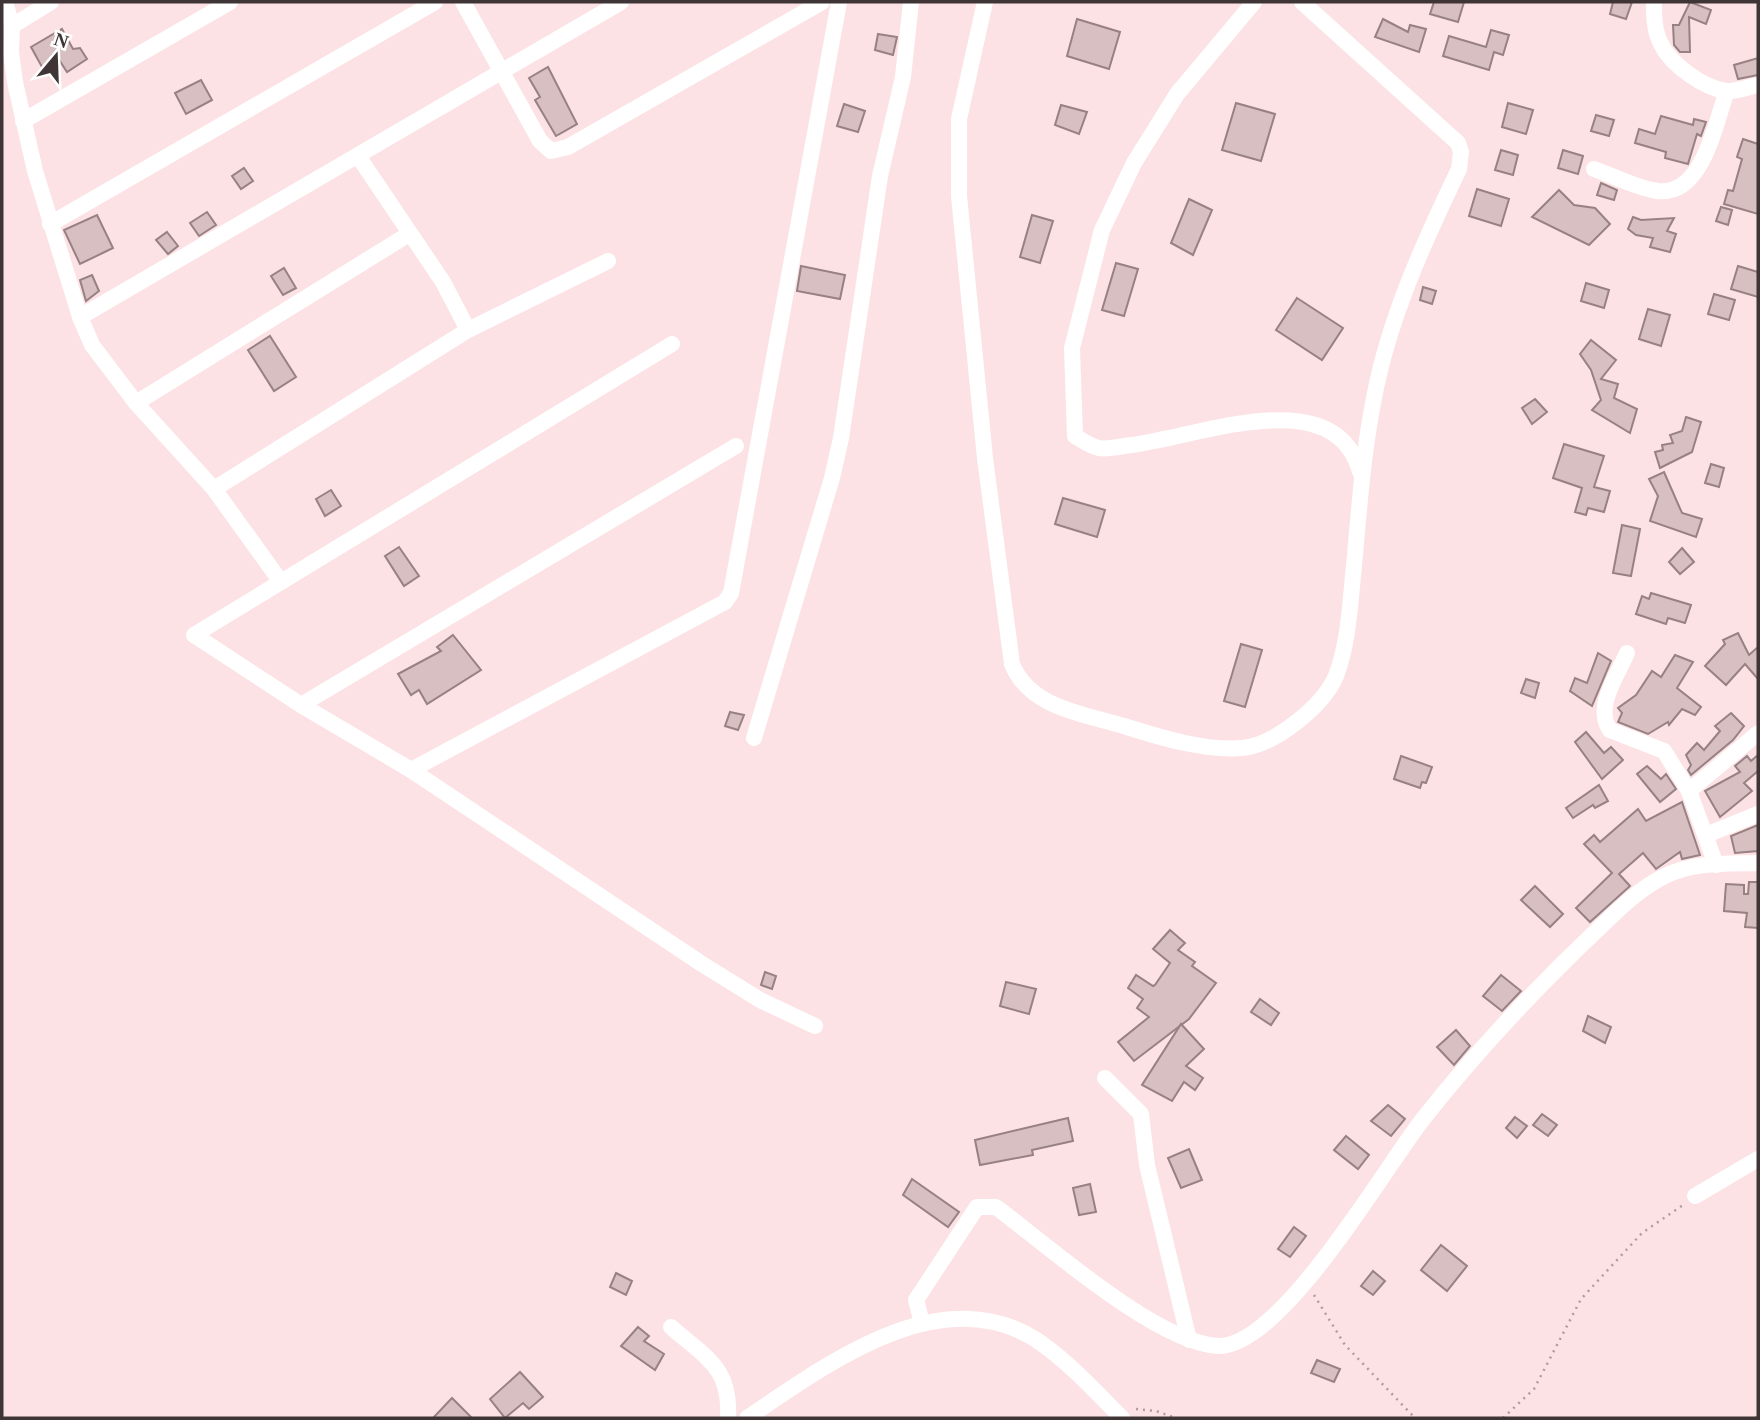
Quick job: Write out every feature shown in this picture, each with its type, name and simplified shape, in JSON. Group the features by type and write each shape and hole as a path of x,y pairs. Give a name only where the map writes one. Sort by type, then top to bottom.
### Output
{"street":[{"path":"5,2 12,26 11,52 23,121 50,224 80,317 92,345 136,403 214,489 281,582"},
{"path":"12,26 51,2"},
{"path":"23,121 230,2"},
{"path":"50,224 435,2"},
{"path":"463,2 540,141 551,151 568,147 822,2"},
{"path":"80,317 621,2"},
{"path":"411,770 725,602 731,593 839,2"},
{"path":"754,738 838,451 880,176 903,76 911,2"},
{"path":"985,2 960,119 959,196 1012,664 1026,689 1040,699 1181,742 1241,748 1279,735 1320,698 1335,679 1348,629 1362,480 1374,397 1394,320 1459,169 1461,152 1458,143 1302,2"},
{"path":"1254,2 1177,94 1134,163 1102,230 1072,348 1075,436 1099,448 1164,441 1292,418 1325,426 1348,443 1355,454 1362,480"},
{"path":"1654,2 1653,20 1661,46 1679,66 1699,80 1727,91 1758,85"},
{"path":"1594,169 1655,191 1675,190 1688,180 1700,164 1727,91"},
{"path":"358,156 443,282 468,330"},
{"path":"136,403 409,234"},
{"path":"214,489 468,330 608,261"},
{"path":"672,344 194,635 301,705 411,770 702,964 760,1000 815,1026"},
{"path":"301,705 736,446"},
{"path":"1627,653 1602,712 1605,723 1610,730 1664,751 1689,790 1716,865"},
{"path":"1689,790 1758,733"},
{"path":"1706,835 1758,814"},
{"path":"922,1323 916,1300 964,1223 977,1207 996,1207 1098,1287 1145,1317 1189,1340 1221,1346 1240,1340 1268,1322 1306,1283 1423,1118 1552,973 1639,891 1686,867 1758,863"},
{"path":"1105,1078 1141,1114 1147,1165 1189,1340"},
{"path":"1695,1196 1758,1159"},
{"path":"747,1418 891,1331 922,1323 954,1320 989,1322 1013,1328 1063,1361 1118,1414"},
{"path":"671,1327 719,1370 726,1381 728,1418"}],"path":[{"path":"1503,1418 1534,1389 1588,1291 1642,1233 1695,1196"},
{"path":"1306,1283 1345,1345 1415,1418"},
{"path":"1118,1414 1156,1411 1177,1418"}],"building":[{"path":"1434,2 1464,2 1458,22 1430,14"},
{"path":"1613,2 1632,2 1626,19 1610,14"},
{"path":"1690,2 1711,10 1706,24 1689,17 1690,52 1680,52 1674,45 1673,25 1679,25"},
{"path":"1077,19 1120,32 1109,69 1067,56"},
{"path":"1383,19 1408,32 1410,25 1426,29 1419,52 1375,37"},
{"path":"62,29 73,49 80,48 87,59 67,72 58,58 42,67 31,47"},
{"path":"1491,30 1509,35 1503,55 1494,52 1489,70 1443,56 1449,36 1486,47"},
{"path":"878,34 897,37 893,55 875,50"},
{"path":"1758,58 1758,75 1738,79 1734,65"},
{"path":"548,67 577,124 556,136 535,100 540,97 529,78"},
{"path":"201,80 212,100 186,114 175,93"},
{"path":"1236,103 1275,114 1261,161 1222,150"},
{"path":"1508,103 1533,110 1526,134 1502,127"},
{"path":"844,104 865,111 858,132 837,126"},
{"path":"1061,105 1087,112 1079,134 1055,125"},
{"path":"1596,115 1614,120 1609,136 1591,131"},
{"path":"1661,116 1693,125 1694,119 1706,122 1701,136 1697,134 1688,164 1665,158 1666,152 1635,143 1639,129 1655,134"},
{"path":"1743,139 1758,144 1758,214 1724,204 1728,190 1733,191 1742,159 1737,157"},
{"path":"1501,150 1518,155 1513,175 1495,170"},
{"path":"1563,150 1583,156 1578,174 1558,168"},
{"path":"244,168 253,181 241,189 232,176"},
{"path":"1601,183 1617,190 1614,200 1597,195"},
{"path":"1477,189 1509,199 1501,226 1469,216"},
{"path":"1559,190 1574,205 1595,208 1610,224 1589,245 1532,217"},
{"path":"1189,199 1212,210 1193,255 1171,243"},
{"path":"1721,207 1732,210 1728,225 1716,221"},
{"path":"207,212 216,225 199,236 190,223"},
{"path":"97,215 113,248 80,264 64,230"},
{"path":"1032,215 1053,221 1040,263 1020,257"},
{"path":"1633,217 1641,220 1674,218 1667,231 1676,234 1670,252 1650,247 1653,238 1636,235 1628,229"},
{"path":"167,232 178,246 168,254 156,240"},
{"path":"1116,263 1138,269 1124,316 1102,310"},
{"path":"801,266 845,275 840,299 797,291"},
{"path":"1738,266 1758,272 1758,297 1731,289"},
{"path":"284,268 296,288 283,295 271,276"},
{"path":"92,275 99,291 86,301 80,280"},
{"path":"1586,283 1609,290 1604,308 1581,301"},
{"path":"1423,287 1436,291 1432,304 1420,300"},
{"path":"1714,294 1735,300 1729,320 1708,314"},
{"path":"1297,298 1343,328 1322,360 1276,330"},
{"path":"1648,309 1670,315 1661,346 1639,339"},
{"path":"270,336 296,377 274,391 248,350"},
{"path":"1591,340 1616,360 1601,379 1618,384 1614,398 1637,409 1630,433 1592,410 1601,400 1591,370 1580,354"},
{"path":"1535,399 1547,412 1532,424 1522,408"},
{"path":"1686,417 1701,422 1692,452 1660,468 1655,452 1663,450 1662,445 1673,443 1670,435 1682,431"},
{"path":"1564,444 1604,456 1594,487 1610,491 1604,512 1588,508 1586,515 1575,512 1582,488 1553,478"},
{"path":"1711,464 1724,468 1719,487 1705,483"},
{"path":"1664,472 1682,513 1702,519 1696,537 1650,521 1658,496 1649,479"},
{"path":"331,490 341,506 325,516 316,499"},
{"path":"1063,498 1105,510 1097,537 1055,524"},
{"path":"1622,525 1640,529 1631,576 1613,573"},
{"path":"399,547 419,576 404,586 385,556"},
{"path":"1682,548 1694,562 1680,574 1669,562"},
{"path":"1651,593 1691,605 1685,623 1668,618 1666,624 1636,614 1642,596 1649,599"},
{"path":"1738,633 1749,655 1758,647 1758,679 1745,664 1726,685 1705,666 1725,644 1723,640"},
{"path":"453,635 481,670 427,704 419,690 411,695 398,674 441,651 437,647"},
{"path":"1241,644 1262,650 1245,707 1224,701"},
{"path":"1598,653 1611,661 1592,706 1570,691 1575,678 1587,683"},
{"path":"1675,655 1693,662 1677,688 1701,707 1695,715 1682,709 1669,725 1668,722 1648,734 1618,722 1622,713 1618,708 1636,695 1652,671 1661,677"},
{"path":"1526,679 1539,683 1535,698 1521,693"},
{"path":"730,712 744,715 738,730 725,726"},
{"path":"1731,713 1744,726 1733,740 1691,775 1688,770 1691,765 1686,755 1697,743 1704,750 1720,731 1715,726"},
{"path":"1586,732 1604,753 1611,747 1623,760 1602,779 1575,742"},
{"path":"1758,755 1758,771 1744,783 1752,791 1720,817 1705,791 1740,772 1735,766 1747,756 1751,761"},
{"path":"1401,756 1432,767 1426,783 1422,782 1420,788 1394,779"},
{"path":"1647,766 1661,779 1666,774 1676,789 1660,802 1637,774"},
{"path":"1599,785 1608,801 1595,808 1593,805 1573,818 1566,808"},
{"path":"1682,802 1700,855 1682,859 1680,852 1656,869 1643,853 1619,874 1630,886 1590,922 1576,908 1612,873 1584,844 1594,835 1600,842 1638,809 1646,821"},
{"path":"1758,825 1758,851 1735,853 1731,836"},
{"path":"1749,882 1758,882 1758,928 1745,927 1747,913 1724,911 1726,884 1744,885 1744,894 1748,894"},
{"path":"1535,886 1563,914 1550,927 1521,900"},
{"path":"1170,930 1185,943 1178,950 1195,962 1192,966 1216,983 1189,1019 1134,1061 1118,1042 1149,1017 1137,1008 1143,999 1128,988 1136,975 1155,985 1170,963 1153,949"},
{"path":"765,972 776,976 772,989 761,985"},
{"path":"1501,975 1521,991 1502,1011 1483,996"},
{"path":"1006,982 1036,989 1029,1014 1000,1006"},
{"path":"1260,999 1279,1013 1271,1025 1251,1012"},
{"path":"1588,1016 1611,1027 1605,1043 1583,1031"},
{"path":"1181,1024 1204,1049 1186,1066 1203,1078 1195,1090 1184,1082 1172,1101 1142,1085"},
{"path":"1456,1030 1470,1046 1454,1065 1437,1047"},
{"path":"1388,1105 1405,1119 1391,1136 1371,1121"},
{"path":"1542,1114 1557,1125 1548,1136 1533,1125"},
{"path":"1515,1117 1527,1126 1517,1138 1506,1128"},
{"path":"1068,1118 1073,1141 1032,1150 1033,1155 980,1165 975,1140"},
{"path":"1346,1136 1369,1155 1358,1169 1334,1150"},
{"path":"1189,1149 1202,1180 1181,1188 1168,1158"},
{"path":"912,1179 959,1212 948,1227 903,1195"},
{"path":"1090,1184 1096,1212 1079,1215 1073,1188"},
{"path":"1294,1227 1306,1236 1290,1257 1278,1249"},
{"path":"1441,1245 1467,1266 1447,1291 1421,1270"},
{"path":"1373,1271 1385,1281 1373,1295 1361,1286"},
{"path":"616,1273 632,1281 626,1295 610,1287"},
{"path":"638,1327 649,1336 644,1341 664,1354 655,1370 621,1346"},
{"path":"1317,1360 1340,1369 1334,1382 1311,1373"},
{"path":"520,1372 543,1397 529,1409 523,1403 505,1418 490,1399"},
{"path":"452,1398 472,1418 433,1418"}]}
